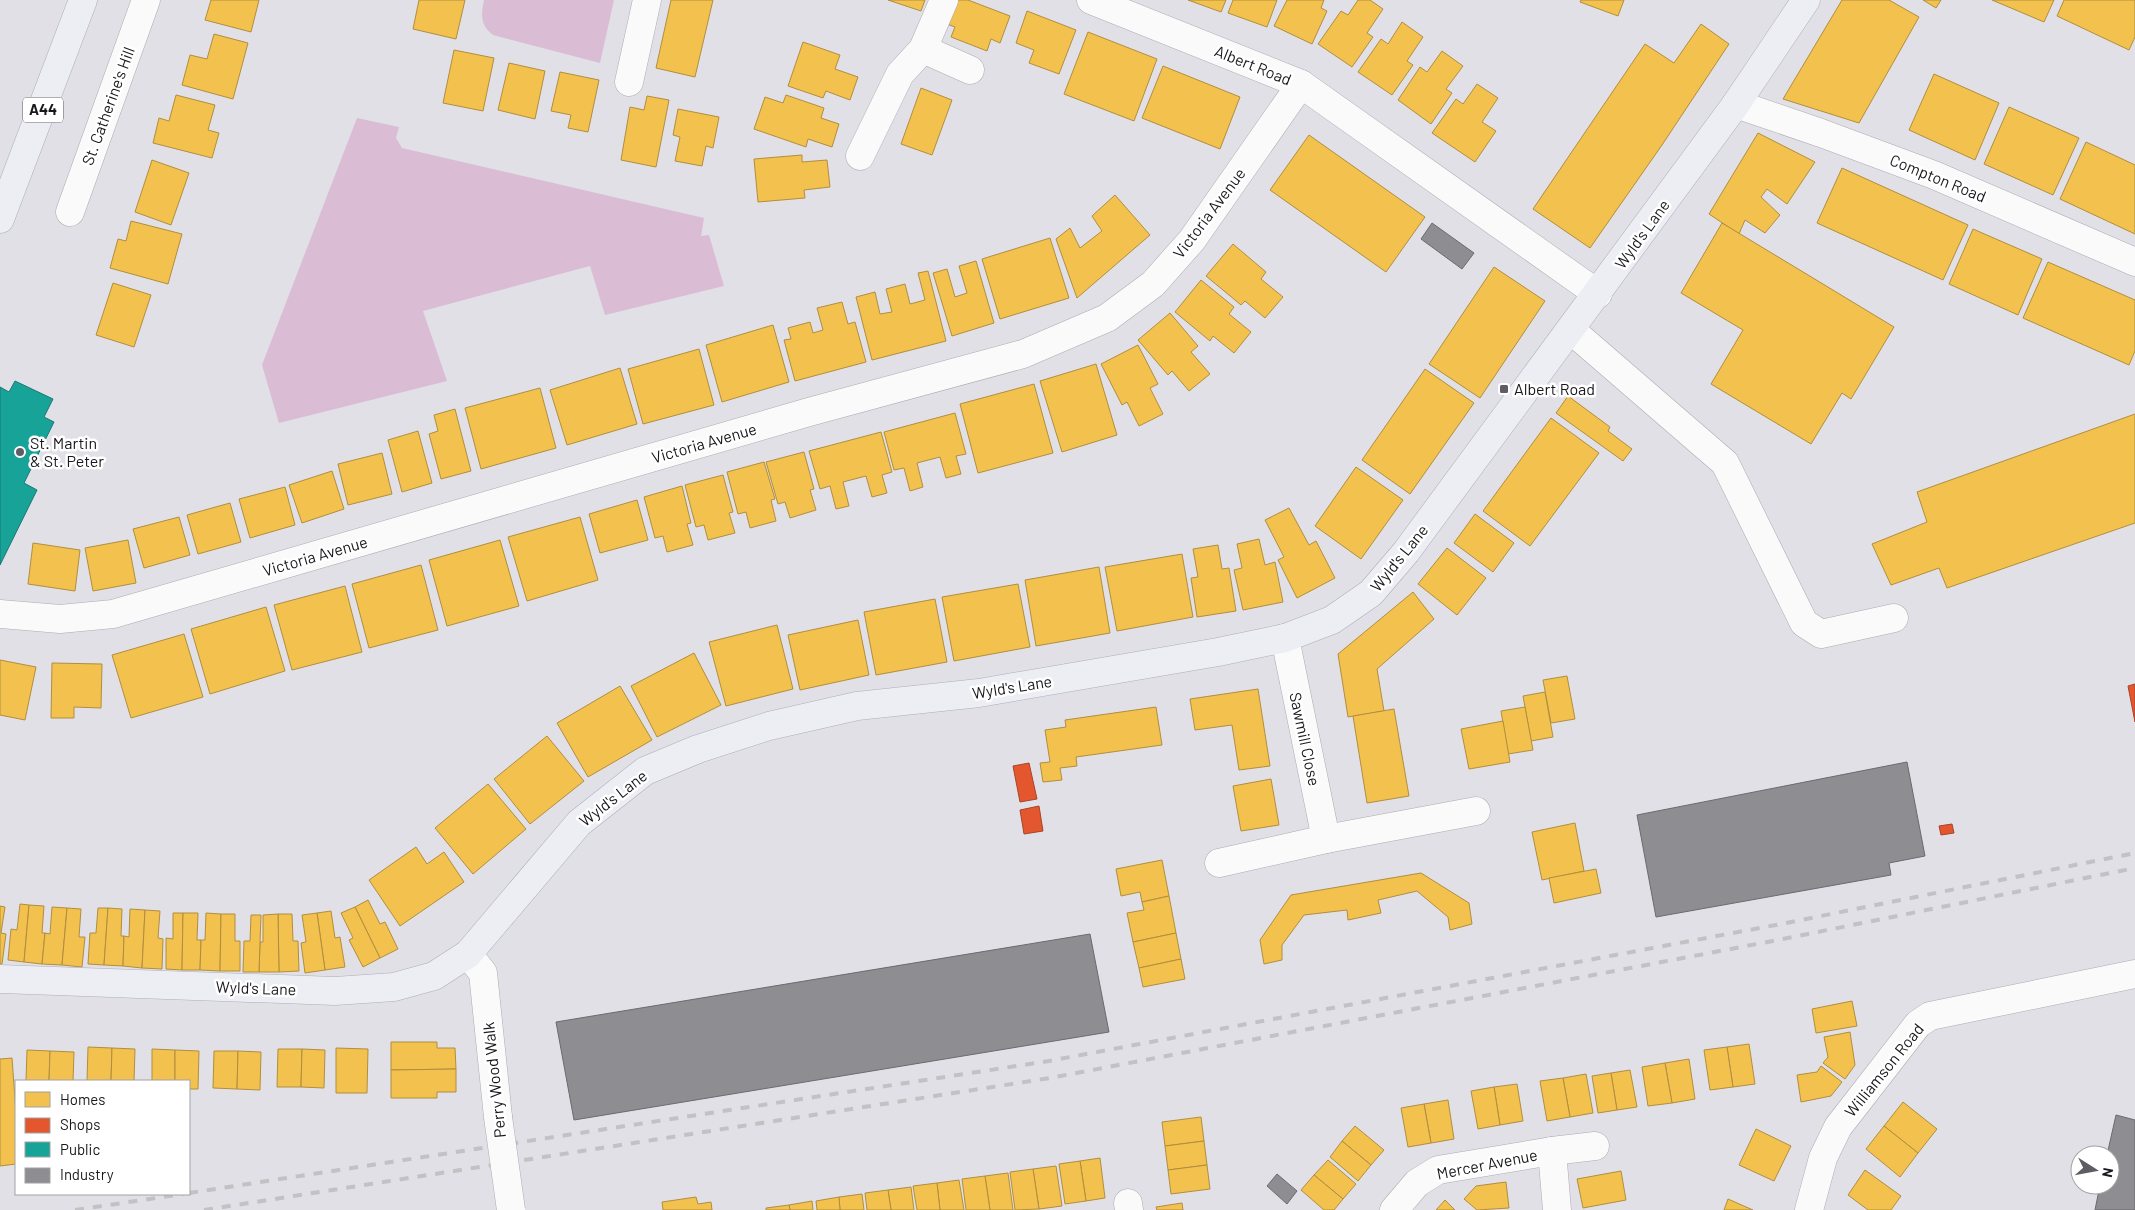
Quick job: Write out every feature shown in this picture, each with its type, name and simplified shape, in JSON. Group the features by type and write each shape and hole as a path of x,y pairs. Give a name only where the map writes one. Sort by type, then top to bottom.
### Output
{"main road":[{"name":"A44","path":"0,219 83,0"},
{"name":"Wyld's Lane","path":"0,979 335,991 394,987 434,976 468,954 579,823 645,771 698,749 770,726 857,706 979,693 1218,652 1285,638 1332,620 1371,593 1406,552 1598,294 1736,104 1806,0"}],"street":[{"name":"St. Catherine's Hill","path":"70,212 146,0"},
{"path":"630,82 647,0"},
{"path":"860,156 900,74 923,49 944,0"},
{"name":"Albert Road","path":"1091,0 1301,84 1598,294"},
{"path":"923,49 970,70"},
{"name":"Victoria Avenue","path":"0,614 60,619 113,614 808,412 1023,354 1107,318 1153,284 1192,240 1301,84"},
{"name":"Compton Road","path":"1736,104 1934,175 2135,262"},
{"path":"1571,330 1725,462 1804,624 1821,634 1894,618"},
{"name":"Sawmill Close","path":"1285,638 1326,839"},
{"path":"1219,863 1326,839 1476,811"},
{"name":"Perry Wood Walk","path":"468,954 483,973 498,1118 511,1210"},
{"name":"Williamson Road","path":"1809,1210 1823,1158 1838,1127 1918,1024 1930,1016 2135,974"},
{"name":"Mercer Avenue","path":"1394,1210 1417,1183 1438,1170 1552,1151 1595,1146"},
{"path":"1552,1151 1557,1210"}],"shaded area":[{"path":"484,0 614,0 600,63 493,35 482,19"},
{"path":"357,118 399,127 396,138 402,148 704,218 701,236 709,235 724,286 605,315 590,266 423,311 447,381 279,423 262,365"}],"building: Homes":[{"path":"211,0 259,0 251,32 205,20"},
{"path":"419,0 465,0 456,39 413,29"},
{"path":"671,0 713,0 695,77 656,68"},
{"path":"888,0 925,0 921,11"},
{"path":"956,0 968,0 1010,16 1000,43 991,39 987,51 951,37 955,27 947,24"},
{"path":"1188,0 1226,0 1221,12"},
{"path":"1233,0 1277,0 1267,27 1228,13"},
{"path":"1287,0 1324,0 1321,8 1327,11 1312,44 1274,26"},
{"path":"1358,0 1370,0 1383,9 1367,33 1373,37 1352,67 1318,44 1341,11 1348,15"},
{"path":"1581,0 1624,0 1618,16 1580,2"},
{"path":"1842,0 1889,0 1919,17 1859,123 1783,99"},
{"path":"1923,0 1941,0 1936,8"},
{"path":"1992,0 2054,0 2044,22"},
{"path":"2064,0 2135,0 2135,37 2129,50 2057,16"},
{"path":"1027,11 1076,30 1059,74 1029,63 1034,50 1016,43"},
{"path":"1402,22 1423,37 1407,61 1413,65 1392,95 1358,72 1381,39 1388,44"},
{"path":"1701,24 1729,44 1662,145 1590,248 1533,209 1645,44 1674,63"},
{"path":"1088,32 1157,59 1134,121 1064,94"},
{"path":"214,34 248,43 233,99 182,85 190,55 207,59"},
{"path":"803,42 840,55 835,69 858,77 850,100 826,91 823,98 788,86"},
{"path":"454,50 494,58 483,111 443,103"},
{"path":"1442,51 1463,66 1446,89 1452,93 1431,124 1398,100 1420,67 1427,72"},
{"path":"509,63 545,71 535,119 498,110"},
{"path":"1163,66 1240,97 1220,149 1142,118"},
{"path":"560,72 599,80 588,132 568,128 571,115 551,111"},
{"path":"1934,74 1999,103 1975,160 1909,130"},
{"path":"1477,84 1498,98 1482,122 1496,131 1475,162 1432,133 1456,99 1463,104"},
{"path":"921,88 952,100 932,155 901,144"},
{"path":"176,95 215,105 208,130 219,133 212,158 153,143 159,118 169,121"},
{"path":"786,95 824,108 821,118 839,124 832,147 808,139 806,147 754,129 765,97 783,103"},
{"path":"647,96 669,100 656,167 621,160 630,107 644,110"},
{"path":"2009,107 2079,138 2053,195 1984,164"},
{"path":"678,109 719,117 713,148 706,146 702,166 675,161 680,137 673,135"},
{"path":"1758,133 1815,162 1787,204 1767,189 1761,197 1780,215 1765,233 1745,220 1739,234 1709,214"},
{"path":"1309,135 1425,217 1386,272 1270,190"},
{"path":"2086,142 2135,165 2135,234 2060,199"},
{"path":"802,155 802,162 827,160 830,187 804,190 805,198 758,202 754,159"},
{"path":"152,160 189,173 171,225 135,212"},
{"path":"1842,168 1968,225 1943,280 1817,223"},
{"path":"1115,195 1150,235 1077,298 1056,239 1070,228 1080,248 1102,231 1092,216"},
{"path":"131,221 182,234 168,284 110,268 118,239 126,241"},
{"path":"1722,223 1894,327 1851,399 1842,393 1811,444 1711,384 1743,330 1681,293"},
{"path":"1973,229 2042,259 2018,315 1949,284"},
{"path":"1050,238 1069,298 1000,319 982,259"},
{"path":"1233,244 1266,272 1261,279 1283,297 1265,318 1245,301 1241,305 1206,276"},
{"path":"976,261 994,323 952,336 933,273 947,269 955,297 967,293 959,266"},
{"path":"2048,262 2135,300 2135,351 2129,365 2023,318"},
{"path":"1494,267 1545,301 1480,398 1429,364"},
{"path":"928,271 946,341 872,360 856,297 875,292 880,314 892,312 886,289 905,284 910,304 925,300 918,273"},
{"path":"1201,280 1234,307 1229,314 1251,332 1234,353 1213,336 1210,341 1175,312"},
{"path":"113,283 151,295 134,347 96,335"},
{"path":"842,302 848,324 855,322 866,362 795,381 784,340 791,339 788,328 810,322 813,333 823,330 817,308"},
{"path":"1170,313 1198,346 1191,352 1210,374 1189,391 1172,371 1168,375 1138,340"},
{"path":"773,325 789,382 722,402 706,345"},
{"path":"1138,345 1158,384 1150,388 1163,414 1139,426 1127,402 1122,405 1101,364"},
{"path":"699,349 714,405 643,424 628,369"},
{"path":"1096,364 1117,435 1062,452 1040,381"},
{"path":"620,368 637,424 567,445 550,390"},
{"path":"1425,369 1474,403 1410,494 1362,460"},
{"path":"1034,384 1053,453 978,473 960,404"},
{"path":"540,388 556,448 481,469 465,408"},
{"path":"1568,396 1610,427 1608,431 1632,449 1623,461 1556,413"},
{"path":"455,409 471,471 441,479 429,434 438,431 434,415"},
{"path":"955,413 966,454 956,456 961,474 946,478 940,457 917,463 923,487 910,491 904,468 894,470 884,432"},
{"path":"2135,414 2135,523 1947,588 1939,568 1891,585 1872,544 1927,522 1917,492"},
{"path":"1551,418 1599,453 1530,546 1483,511"},
{"path":"418,431 432,483 402,492 388,440"},
{"path":"881,432 892,472 882,475 887,493 872,497 866,476 843,482 849,506 836,509 830,486 820,489 809,451"},
{"path":"804,452 814,489 810,490 816,510 790,518 785,502 778,504 766,462"},
{"path":"382,453 392,494 348,505 338,464"},
{"path":"764,462 775,499 771,500 776,521 750,528 746,512 738,514 727,472"},
{"path":"1356,467 1403,500 1361,559 1315,526"},
{"path":"332,471 344,509 302,523 289,485"},
{"path":"723,475 733,512 729,513 735,533 708,540 704,525 696,527 685,485"},
{"path":"682,486 691,523 687,524 693,545 667,552 663,536 655,538 644,497"},
{"path":"285,487 295,525 250,538 239,499"},
{"path":"637,500 648,540 600,553 589,514"},
{"path":"230,503 241,542 198,554 187,515"},
{"path":"1289,508 1309,545 1316,541 1335,578 1297,598 1278,560 1284,557 1265,520"},
{"path":"1475,514 1514,543 1493,572 1454,543"},
{"path":"179,517 190,555 144,568 133,529"},
{"path":"580,517 598,580 527,601 508,537"},
{"path":"1259,539 1265,565 1275,562 1283,602 1243,610 1234,570 1242,568 1237,544"},
{"path":"128,540 136,583 93,591 85,548"},
{"path":"500,540 519,606 447,626 429,560"},
{"path":"33,543 80,550 75,591 28,584"},
{"path":"1218,545 1222,569 1229,568 1236,611 1197,617 1191,578 1198,577 1193,549"},
{"path":"1447,548 1486,578 1457,615 1418,584"},
{"path":"1182,554 1193,617 1117,631 1105,567"},
{"path":"421,565 438,630 369,648 352,584"},
{"path":"1099,567 1110,633 1036,646 1025,580"},
{"path":"1018,584 1030,647 954,661 942,597"},
{"path":"345,586 362,652 292,670 274,605"},
{"path":"1413,592 1434,619 1377,669 1384,711 1348,717 1338,654"},
{"path":"935,599 947,662 876,675 864,612"},
{"path":"266,607 285,671 210,694 191,629"},
{"path":"858,620 869,675 800,690 788,635"},
{"path":"777,625 793,689 726,706 709,642"},
{"path":"184,634 203,697 131,718 112,655"},
{"path":"694,653 721,705 657,737 631,686"},
{"path":"0,660 36,667 25,720 0,715"},
{"path":"52,663 102,664 101,708 74,707 74,718 51,718"},
{"path":"1567,676 1575,719 1551,723 1543,680"},
{"path":"620,686 652,740 588,777 557,723"},
{"path":"1258,689 1270,766 1239,770 1232,725 1195,730 1190,699"},
{"path":"1545,692 1553,737 1531,741 1523,696"},
{"path":"1156,707 1162,745 1076,757 1077,766 1060,768 1062,780 1043,782 1040,763 1050,762 1045,730 1066,727 1065,720"},
{"path":"1525,707 1533,750 1508,754 1501,711"},
{"path":"1394,709 1409,796 1367,803 1353,716"},
{"path":"1503,721 1510,762 1469,769 1461,729"},
{"path":"547,736 584,781 530,824 494,779"},
{"path":"1271,779 1279,825 1241,831 1233,786"},
{"path":"488,784 526,829 473,874 435,828"},
{"path":"1575,823 1584,871 1542,880 1532,832"},
{"path":"416,847 427,864 444,852 464,882 400,926 369,880"},
{"path":"1162,860 1169,896 1142,902 1140,892 1121,896 1116,869"},
{"path":"1596,869 1601,893 1554,903 1549,878"},
{"path":"1421,873 1469,903 1472,924 1450,930 1448,917 1417,891 1378,900 1381,913 1348,920 1347,910 1304,915 1282,945 1282,960 1264,964 1260,940 1291,895"},
{"path":"1169,896 1176,933 1133,942 1127,913 1144,910 1142,902"},
{"path":"368,900 380,924 385,922 398,949 380,958 355,907"},
{"path":"20,904 29,905 24,962 8,960 11,929 17,930"},
{"path":"29,905 44,906 42,933 45,933 42,964 24,962"},
{"path":"0,906 5,907 1,933 6,934 2,964 0,964"},
{"path":"52,907 67,908 62,965 42,964 45,933 50,934"},
{"path":"355,907 380,958 363,967 349,940 353,938 341,913"},
{"path":"67,908 81,909 79,937 85,937 82,967 62,965"},
{"path":"98,908 108,908 104,965 88,964 90,933 96,933"},
{"path":"108,908 122,909 121,936 124,936 123,966 104,965"},
{"path":"130,909 145,910 142,968 123,966 124,936 129,937"},
{"path":"145,910 160,911 158,938 163,939 162,969 142,968"},
{"path":"331,911 335,938 340,937 345,967 325,970 317,913"},
{"path":"173,913 183,913 182,970 166,969 166,938 173,939"},
{"path":"183,913 198,913 197,940 201,940 200,970 182,970"},
{"path":"206,913 221,914 220,971 200,970 201,940 205,940"},
{"path":"317,913 325,970 305,973 301,943 306,942 302,915"},
{"path":"221,914 235,914 235,941 240,941 240,971 220,971"},
{"path":"278,914 292,914 293,941 298,941 299,971 279,972"},
{"path":"278,914 279,972 259,972 260,942 263,942 263,915"},
{"path":"251,915 261,915 259,972 243,972 244,941 250,941"},
{"path":"1176,933 1181,959 1139,968 1133,942"},
{"path":"1181,959 1185,979 1143,987 1139,968"},
{"path":"1852,1001 1857,1026 1816,1033 1812,1009"},
{"path":"1850,1032 1855,1065 1845,1079 1823,1063 1828,1057 1824,1037"},
{"path":"391,1042 437,1042 437,1048 455,1048 456,1069 391,1070"},
{"path":"1749,1044 1755,1084 1733,1087 1727,1047"},
{"path":"88,1047 112,1048 111,1080 87,1080"},
{"path":"1727,1047 1733,1087 1710,1090 1704,1050"},
{"path":"112,1048 135,1049 134,1080 111,1080"},
{"path":"336,1048 368,1049 367,1093 336,1093"},
{"path":"152,1049 175,1050 175,1080 152,1080"},
{"path":"278,1049 302,1049 301,1087 277,1087"},
{"path":"302,1049 325,1050 324,1088 301,1087"},
{"path":"27,1050 50,1051 49,1080 26,1080"},
{"path":"175,1050 199,1051 198,1089 190,1089 190,1080 175,1080"},
{"path":"50,1051 74,1052 73,1080 49,1080"},
{"path":"214,1051 238,1051 237,1089 213,1088"},
{"path":"238,1051 261,1052 260,1090 237,1089"},
{"path":"12,1058 15,1099 15,1164 0,1166 0,1059"},
{"path":"1689,1059 1695,1099 1672,1103 1665,1063"},
{"path":"1665,1063 1672,1103 1648,1106 1642,1067"},
{"path":"1821,1066 1842,1082 1831,1096 1801,1102 1797,1075 1817,1072"},
{"path":"456,1069 456,1092 437,1092 437,1098 391,1098 391,1070"},
{"path":"1630,1070 1637,1107 1617,1110 1611,1073"},
{"path":"1611,1073 1617,1110 1598,1113 1592,1076"},
{"path":"1586,1074 1593,1113 1570,1117 1563,1078"},
{"path":"1563,1078 1570,1117 1547,1121 1540,1081"},
{"path":"1517,1084 1523,1121 1500,1125 1494,1087"},
{"path":"1494,1087 1500,1125 1478,1129 1471,1091"},
{"path":"1448,1100 1454,1139 1431,1143 1424,1104"},
{"path":"1903,1102 1937,1129 1918,1153 1884,1126"},
{"path":"1424,1104 1431,1143 1408,1147 1401,1108"},
{"path":"1201,1117 1204,1141 1165,1146 1162,1122"},
{"path":"1355,1126 1384,1150 1371,1165 1342,1141"},
{"path":"1884,1126 1918,1153 1900,1177 1866,1149"},
{"path":"1756,1129 1791,1146 1774,1181 1739,1165"},
{"path":"1204,1141 1207,1165 1168,1170 1165,1146"},
{"path":"1342,1141 1371,1165 1358,1181 1330,1157"},
{"path":"1100,1158 1105,1198 1086,1201 1080,1161"},
{"path":"1328,1160 1356,1184 1343,1199 1314,1175"},
{"path":"1080,1161 1086,1201 1065,1204 1059,1164"},
{"path":"1207,1165 1210,1189 1171,1194 1168,1170"},
{"path":"1056,1166 1062,1206 1039,1209 1033,1169"},
{"path":"1033,1169 1039,1209 1015,1210 1010,1172"},
{"path":"1865,1170 1901,1196 1891,1210 1868,1210 1848,1195"},
{"path":"1621,1171 1626,1200 1583,1208 1577,1179"},
{"path":"1008,1173 1013,1210 990,1210 985,1176"},
{"path":"1314,1175 1343,1199 1334,1210 1324,1210 1301,1190"},
{"path":"985,1176 990,1210 966,1210 962,1179"},
{"path":"959,1180 964,1210 940,1210 937,1183"},
{"path":"1506,1182 1509,1208 1477,1210 1464,1199 1476,1186"},
{"path":"937,1183 940,1210 917,1210 913,1186"},
{"path":"911,1187 914,1210 891,1210 888,1190"},
{"path":"888,1190 891,1210 867,1210 865,1193"},
{"path":"862,1194 864,1210 840,1210 839,1197"},
{"path":"696,1197 698,1204 711,1202 712,1210 663,1210 662,1202"},
{"path":"839,1197 840,1210 817,1210 816,1201"},
{"path":"1728,1199 1753,1210 1724,1210"},
{"path":"1445,1200 1455,1210 1436,1210"},
{"path":"812,1201 813,1210 790,1210 789,1205"},
{"path":"1182,1203 1183,1210 1157,1210 1156,1207"},
{"path":"789,1205 790,1210 766,1210 766,1208"}],"building: Shops":[{"path":"2135,684 2135,722 2128,686"},
{"path":"1029,763 1037,799 1020,802 1013,766"},
{"path":"1039,806 1043,831 1024,834 1020,810"},
{"path":"1952,824 1954,833 1941,835 1939,826"}],"building: Public":[{"name":"St. Martin & St. Peter","path":"15,381 53,399 44,417 54,422 24,483 37,490 0,565 0,387 9,392"}],"building: Industry":[{"path":"1432,223 1474,253 1462,269 1421,239"},
{"path":"1907,762 1925,856 1889,863 1891,875 1656,917 1637,815"},
{"path":"1090,934 1109,1032 574,1120 556,1022"},
{"path":"2116,1115 2135,1120 2135,1210 2095,1210 2098,1195 2120,1195 2120,1145 2109,1145"},
{"path":"1277,1174 1297,1191 1287,1204 1267,1186"}],"railway":[{"path":"190,1193 1049,1061 1781,924 2135,853"},
{"path":"204,1210 1050,1078 1778,940 2135,868"},
{"path":"75,1210 176,1195"}],"place":[{"name":"Albert Road","path":"1504,389"},
{"name":"St. Martin & St. Peter","path":"20,452"}]}
